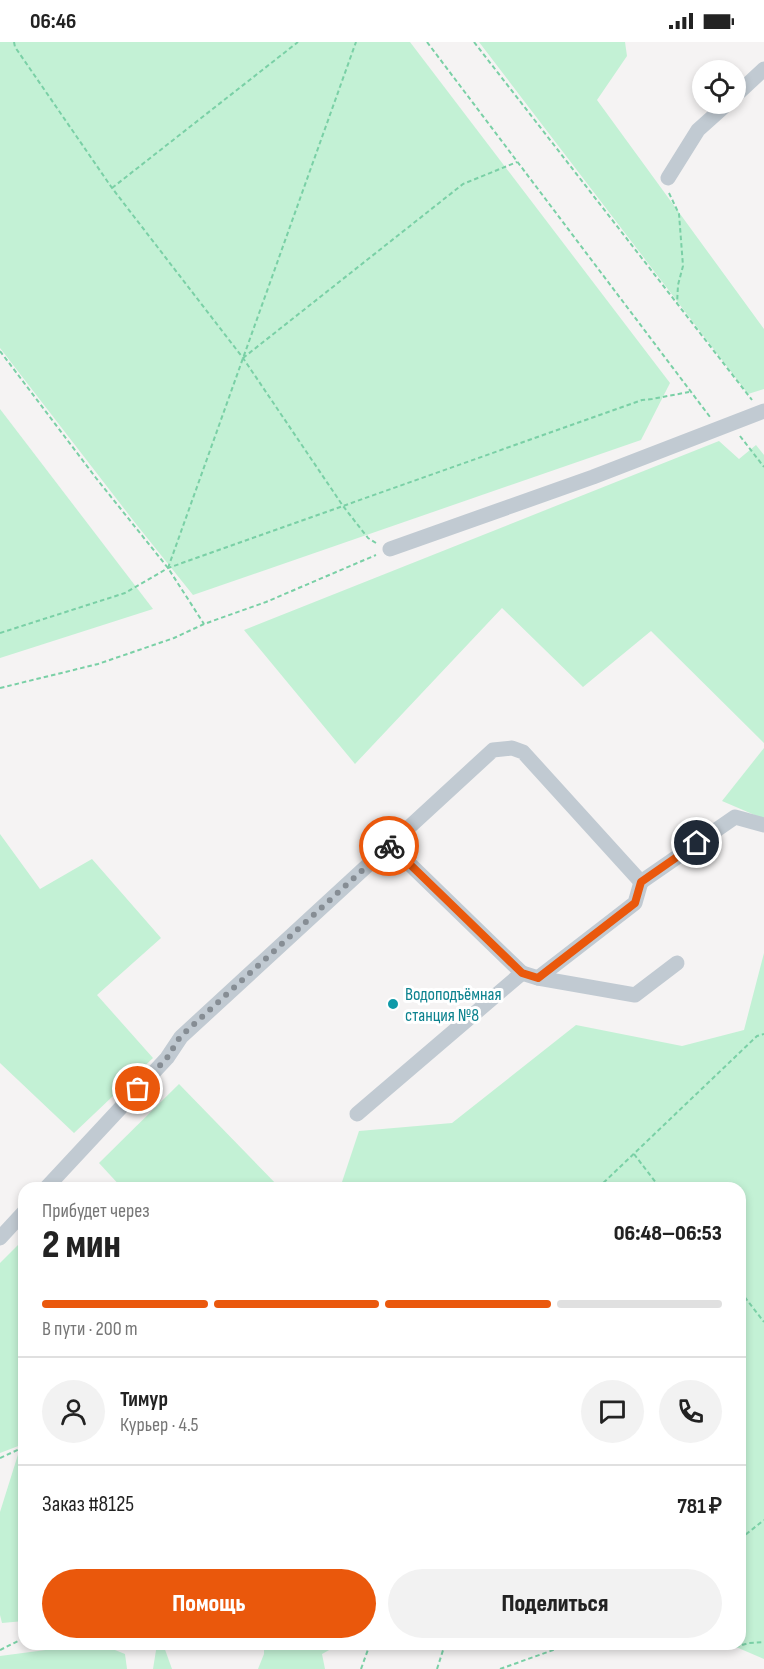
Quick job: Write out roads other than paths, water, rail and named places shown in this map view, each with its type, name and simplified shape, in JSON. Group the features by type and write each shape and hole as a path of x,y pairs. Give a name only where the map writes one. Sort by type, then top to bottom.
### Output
{"street":[{"path":"746,86 764,69"},
{"path":"668,178 698,130 716,114"},
{"path":"390,549 593,477 763,412"},
{"path":"52,1182 167,1058 180,1037 493,750 502,747 523,752 641,882"},
{"path":"538,978 635,903 641,882 735,817 764,825"},
{"path":"390,845 522,973 538,978 635,995 677,963"},
{"path":"357,1114 522,973"},
{"path":"0,1238 18,1218"}],"place":[{"name":"Водоподъёмная станция №8","path":"393,1004"}]}
